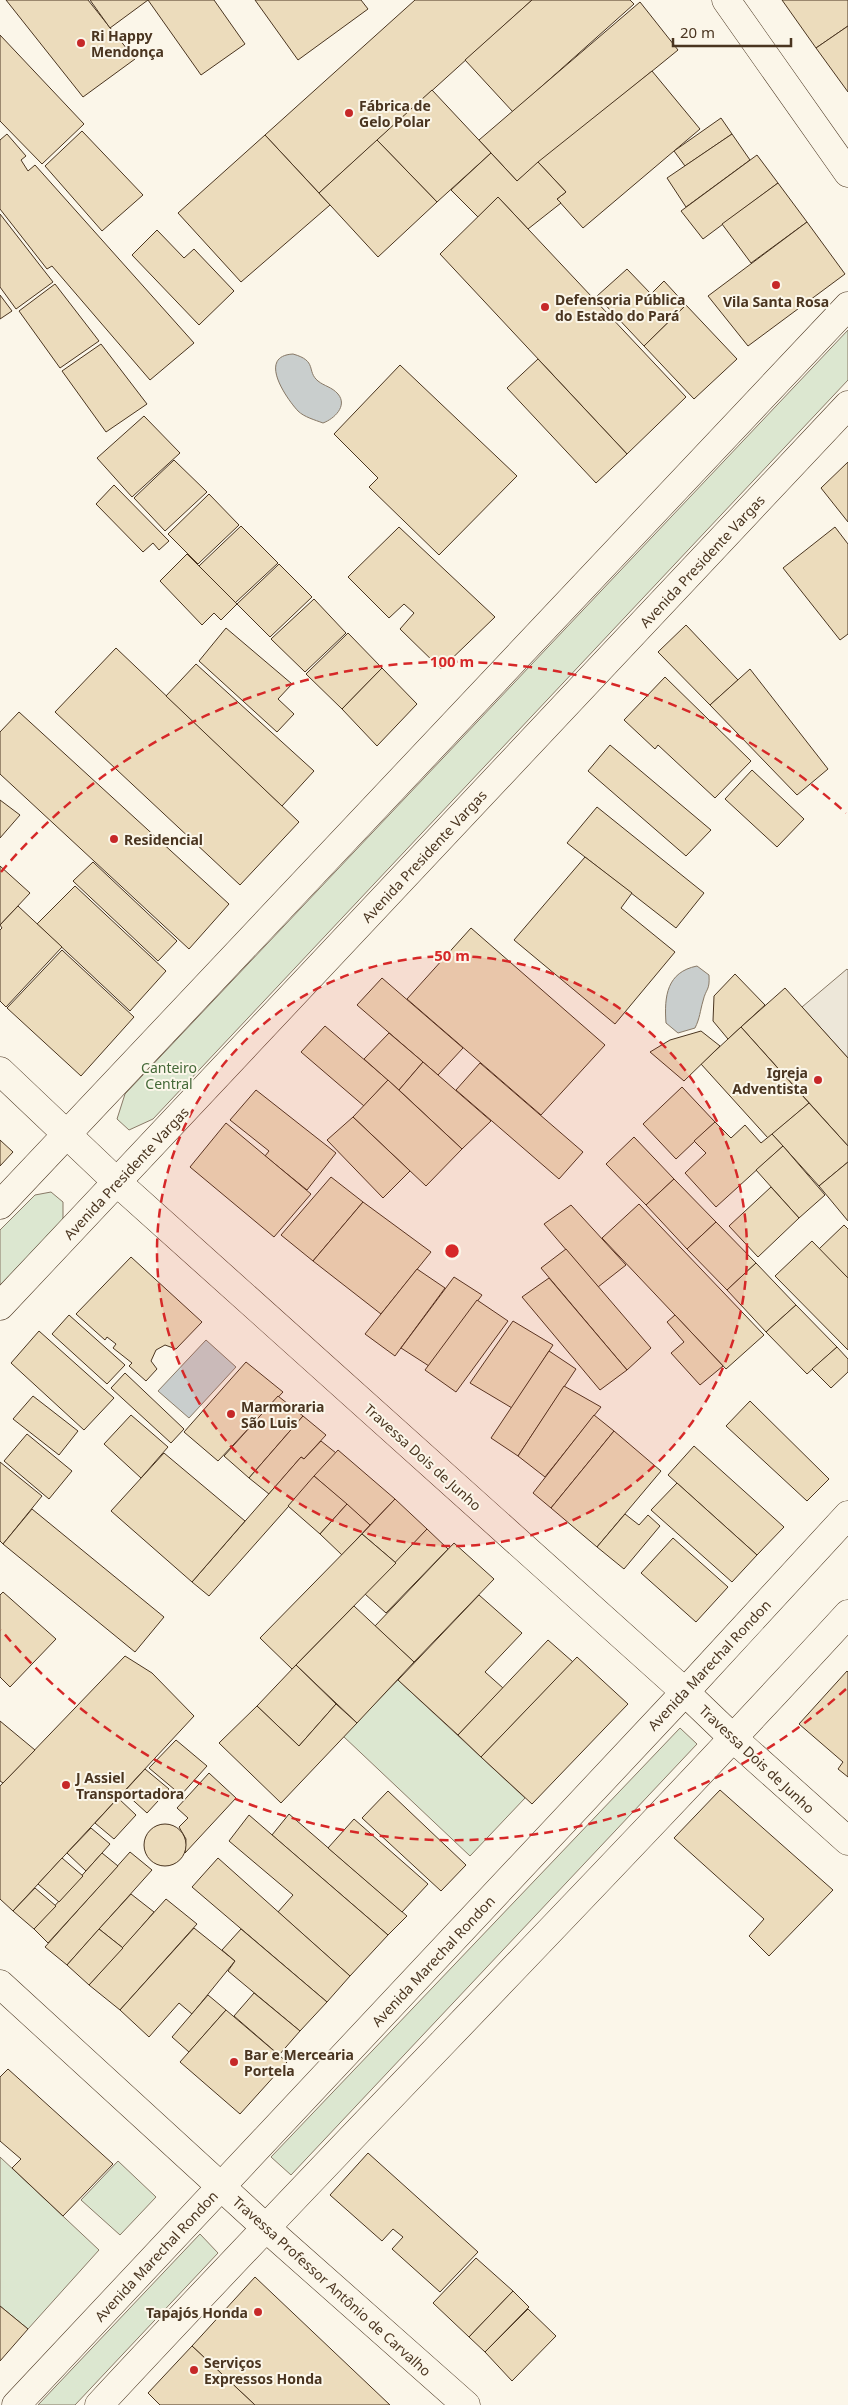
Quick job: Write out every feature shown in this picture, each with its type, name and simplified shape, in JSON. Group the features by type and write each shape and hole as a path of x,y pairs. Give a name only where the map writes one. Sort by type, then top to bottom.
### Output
{"street":[{"path":"726,0 848,174"},
{"path":"0,1205 848,306"},
{"name":"Avenida Presidente Vargas","path":"0,1306 118,1183 848,405"},
{"name":"Travessa Dois de Junho","path":"0,1071 66,1136 685,1692 848,1842"},
{"name":"Avenida Marechal Rondon","path":"16,2405 685,1692 848,1515"},
{"path":"99,2405 265,2227 734,1739 848,1614"},
{"name":"Travessa Professor Antônio de Carvalho","path":"0,1984 265,2227 466,2405"}],"green space":[{"name":"Canteiro Central","path":"848,330 848,380 153,1119 129,1130 117,1119 125,1094"},
{"path":"51,1192 63,1202 63,1221 0,1285 0,1230 35,1195"},
{"path":"398,1680 525,1798 470,1856 343,1736"},
{"path":"680,1728 697,1744 291,2175 271,2157"},
{"path":"0,2157 99,2250 28,2329 0,2306"},
{"path":"118,2161 156,2197 120,2235 81,2200"},
{"path":"200,2234 218,2253 75,2405 38,2405"}],"shaded area":[{"path":"293,354 306,360 320,383 331,388 341,399 341,407 338,412 323,423 300,413 282,388 276,369 277,362 282,356"},
{"path":"697,966 709,975 708,987 695,1028 678,1033 666,1023 667,995 673,980 679,974"},
{"path":"848,970 848,1058 802,1007"},
{"path":"206,1340 236,1367 189,1418 158,1391"}],"building":[{"name":"Ri Happy Mendonça","path":"6,0 88,0 135,59 83,97"},
{"path":"90,0 148,0 110,28"},
{"path":"148,0 214,0 245,44 201,75"},
{"path":"255,0 361,0 368,9 298,60"},
{"name":"Fábrica de Gelo Polar","path":"415,0 532,0 319,193 265,135"},
{"path":"532,0 630,0 634,4 513,112 465,60"},
{"path":"782,0 848,0 848,26 816,48"},
{"path":"640,2 678,50 517,181 479,140"},
{"path":"848,26 848,92 816,48"},
{"path":"0,35 84,124 42,164 0,121"},
{"path":"652,71 700,129 583,228 557,199 566,192 538,162"},
{"path":"432,90 491,153 437,202 377,140"},
{"path":"721,118 732,134 685,166 674,151"},
{"path":"82,131 143,195 102,231 45,166"},
{"path":"7,134 26,156 21,160 28,171 35,165 194,343 150,380 52,266 47,269 0,209 0,140"},
{"path":"732,134 750,160 686,207 667,178"},
{"path":"265,135 330,205 241,282 178,213"},
{"path":"377,140 437,202 378,257 319,193"},
{"path":"491,153 517,181 538,162 566,192 557,199 561,203 528,229 498,197 478,217 451,190"},
{"path":"757,155 778,183 703,239 681,211"},
{"path":"778,183 807,222 751,263 722,224"},
{"name":"Defensoria Pública do Estado do Pará","path":"498,197 686,397 627,454 440,254"},
{"path":"0,214 53,282 16,309 0,287"},
{"name":"Vila Santa Rosa","path":"807,222 845,274 748,346 708,296"},
{"path":"157,230 184,258 194,249 234,291 199,325 132,255"},
{"path":"627,269 651,294 664,281 686,305 644,346 597,296"},
{"path":"55,284 99,341 60,368 19,311"},
{"path":"0,295 12,311 0,319"},
{"path":"686,305 737,359 694,399 644,346"},
{"path":"101,344 147,404 106,432 62,371"},
{"path":"538,359 627,454 596,483 507,388"},
{"path":"400,365 517,476 439,555 369,487 378,478 334,434"},
{"path":"144,416 180,453 132,497 97,458"},
{"path":"174,460 207,492 165,531 134,498"},
{"path":"848,462 848,522 821,488"},
{"path":"114,485 169,541 159,550 153,543 143,552 96,504"},
{"path":"209,494 239,525 198,564 168,534"},
{"path":"241,526 278,563 235,603 199,566"},
{"path":"399,527 495,617 441,669 400,629 414,613 404,604 389,618 348,577"},
{"path":"835,527 848,544 848,634 840,640 783,568"},
{"path":"187,554 237,604 221,620 214,613 202,625 160,581"},
{"path":"279,564 312,597 270,637 237,604"},
{"path":"314,599 346,633 305,672 271,639"},
{"path":"686,625 738,680 710,705 658,652"},
{"path":"226,628 292,684 278,699 294,714 277,732 199,661"},
{"path":"348,633 382,668 342,709 306,674"},
{"path":"116,648 299,822 240,885 55,712"},
{"path":"196,664 314,771 282,806 166,696"},
{"path":"382,668 417,704 377,746 342,709"},
{"path":"750,669 828,769 797,795 710,705"},
{"path":"665,677 751,761 715,798 658,745 655,749 624,720"},
{"name":"Residencial","path":"19,712 229,904 189,949 0,774 0,732"},
{"path":"610,745 711,830 686,856 588,771"},
{"path":"752,770 804,819 777,847 725,799"},
{"path":"0,800 20,815 0,838"},
{"path":"597,807 704,893 676,928 567,843"},
{"path":"585,857 632,893 621,908 675,952 615,1024 514,940"},
{"path":"93,862 177,941 158,961 73,881"},
{"path":"0,866 30,893 0,925"},
{"path":"75,886 166,971 130,1011 37,924"},
{"path":"18,906 62,947 6,1007 0,1001 0,930 2,928 0,925"},
{"path":"471,928 605,1045 541,1115 407,999"},
{"path":"62,950 134,1017 81,1076 7,1008"},
{"path":"735,974 765,1005 728,1039 713,1021 714,996"},
{"path":"382,978 463,1048 438,1075 357,1005"},
{"name":"Igreja Adventista","path":"785,988 848,1058 848,1146 741,1027"},
{"path":"325,1026 388,1080 364,1106 301,1052"},
{"path":"741,1027 809,1103 768,1138 701,1064"},
{"path":"701,1031 720,1046 684,1081 650,1052 670,1040"},
{"path":"389,1033 423,1062 399,1090 364,1059"},
{"path":"423,1062 491,1121 462,1149 399,1090"},
{"path":"480,1063 583,1152 559,1179 456,1090"},
{"path":"388,1080 462,1149 426,1186 353,1117"},
{"path":"682,1087 715,1122 676,1159 643,1124"},
{"path":"256,1090 336,1153 307,1190 265,1156 269,1151 230,1120"},
{"path":"809,1103 848,1146 848,1162 819,1186 772,1134"},
{"path":"353,1117 410,1171 383,1198 327,1140"},
{"path":"715,1122 731,1138 745,1125 761,1143 772,1134 783,1146 716,1207 685,1173 706,1153 694,1141"},
{"path":"226,1123 311,1194 274,1237 190,1167"},
{"path":"634,1137 674,1179 646,1205 606,1164"},
{"path":"0,1140 13,1152 0,1166"},
{"path":"783,1146 825,1195 799,1218 756,1170"},
{"path":"848,1162 848,1221 819,1186"},
{"path":"331,1177 363,1202 313,1261 281,1235"},
{"path":"674,1179 716,1222 687,1249 646,1205"},
{"path":"771,1187 799,1218 758,1257 729,1226"},
{"path":"363,1202 431,1252 381,1314 313,1261"},
{"path":"639,1204 764,1335 726,1369 602,1238"},
{"path":"571,1205 626,1265 598,1287 544,1224"},
{"path":"716,1222 756,1263 727,1290 687,1249"},
{"path":"844,1225 848,1229 848,1278 819,1249"},
{"path":"812,1241 848,1278 848,1350 775,1276"},
{"path":"566,1249 651,1348 627,1370 541,1268"},
{"path":"131,1257 202,1322 176,1349 165,1345 156,1350 151,1361 157,1369 146,1381 129,1366 132,1363 113,1348 116,1344 107,1337 105,1340 76,1314"},
{"path":"756,1263 796,1305 766,1332 727,1290"},
{"path":"417,1269 445,1288 395,1356 365,1334"},
{"path":"454,1277 482,1295 429,1366 401,1348"},
{"path":"549,1278 627,1370 600,1390 522,1297"},
{"path":"477,1300 508,1321 456,1392 425,1370"},
{"path":"796,1305 837,1347 807,1374 766,1332"},
{"path":"69,1315 125,1365 107,1384 52,1334"},
{"path":"675,1315 723,1366 700,1385 671,1353 684,1342 667,1322"},
{"path":"513,1321 553,1345 512,1408 470,1383"},
{"path":"39,1331 114,1398 84,1430 11,1363"},
{"path":"837,1347 848,1359 848,1372 831,1388 812,1369"},
{"path":"549,1351 576,1369 518,1456 491,1438"},
{"name":"Marmoraria São Luis","path":"246,1362 283,1392 218,1461 184,1432"},
{"path":"125,1373 184,1429 171,1443 111,1388"},
{"path":"564,1386 601,1407 545,1477 518,1456"},
{"path":"33,1396 78,1431 59,1455 13,1419"},
{"path":"278,1396 303,1416 249,1478 224,1456"},
{"path":"750,1401 829,1479 807,1501 726,1426"},
{"path":"131,1415 168,1447 141,1478 104,1444"},
{"path":"594,1415 614,1431 551,1508 533,1493"},
{"path":"303,1416 326,1435 304,1459 301,1457 269,1494 249,1478"},
{"path":"614,1431 661,1471 597,1547 551,1508"},
{"path":"27,1434 72,1471 49,1499 4,1461"},
{"path":"321,1441 336,1453 209,1596 192,1582 301,1457 304,1459"},
{"path":"694,1446 784,1527 757,1555 668,1475"},
{"path":"338,1450 395,1499 370,1525 314,1476"},
{"path":"164,1453 245,1521 192,1582 111,1511"},
{"path":"0,1462 42,1496 3,1544 0,1541"},
{"path":"314,1476 347,1504 320,1534 288,1506"},
{"path":"677,1483 757,1555 732,1582 651,1510"},
{"path":"395,1499 427,1529 396,1563 362,1534"},
{"path":"347,1504 370,1525 342,1555 320,1534"},
{"path":"32,1509 164,1617 135,1652 3,1544"},
{"path":"625,1514 639,1525 648,1515 660,1526 624,1569 597,1547"},
{"path":"427,1529 448,1549 386,1613 365,1594"},
{"path":"362,1534 396,1563 292,1669 260,1638"},
{"path":"673,1538 728,1587 696,1622 641,1573"},
{"path":"454,1543 494,1579 414,1662 375,1626"},
{"path":"3,1592 56,1639 10,1687 0,1677 0,1595"},
{"path":"479,1595 522,1633 485,1672 503,1688 458,1735 398,1680"},
{"path":"354,1606 414,1662 357,1723 296,1665"},
{"path":"548,1640 573,1662 481,1757 458,1735"},
{"name":"J Assiel Transportadora","path":"125,1656 152,1673 194,1716 13,1911 0,1899 0,1786"},
{"path":"577,1657 628,1704 532,1804 481,1757"},
{"path":"296,1665 336,1704 299,1746 257,1706"},
{"path":"847,1671 848,1777 838,1769 843,1762 799,1724"},
{"path":"336,1704 357,1723 281,1803 219,1743 257,1706 299,1746"},
{"path":"0,1721 35,1750 3,1783 0,1781"},
{"path":"176,1740 207,1766 181,1795 149,1768"},
{"path":"145,1769 169,1789 147,1813 124,1792"},
{"path":"209,1773 236,1798 185,1853 186,1839 179,1827 188,1818 177,1808"},
{"path":"720,1790 833,1890 769,1956 749,1936 764,1919 674,1838"},
{"path":"388,1791 466,1865 441,1891 362,1818"},
{"path":"118,1798 136,1815 114,1839 95,1823"},
{"path":"289,1814 407,1916 388,1935 272,1835"},
{"path":"249,1815 388,1935 350,1976 278,1912 293,1895 229,1841"},
{"path":"354,1819 428,1884 402,1912 328,1848"},
{"path":"169,1824 177,1827 183,1833 186,1845 183,1857 177,1863 161,1866 153,1863 147,1857 144,1841 147,1833 153,1827"},
{"path":"91,1828 110,1844 86,1871 67,1853"},
{"path":"130,1852 152,1870 67,1965 45,1947"},
{"path":"102,1853 118,1866 48,1943 34,1929"},
{"path":"62,1858 83,1876 59,1902 38,1884"},
{"path":"218,1858 350,1976 327,2002 192,1887"},
{"path":"35,1888 56,1906 34,1929 13,1911"},
{"path":"131,1894 154,1912 123,1948 99,1929"},
{"path":"166,1899 197,1924 120,2010 89,1985"},
{"path":"194,1928 235,1961 192,2014 179,2003 149,2037 120,2010"},
{"path":"99,1929 123,1948 89,1985 67,1965"},
{"path":"241,1929 327,2002 300,2031 228,1971 235,1961 222,1950"},
{"path":"254,1993 300,2031 279,2055 234,2016"},
{"path":"208,1995 226,2010 189,2052 172,2037"},
{"name":"Bar e Mercearia Portela","path":"226,2010 287,2062 240,2114 180,2062"},
{"path":"8,2069 113,2164 63,2216 12,2168 21,2159 0,2141 0,2077"},
{"path":"368,2153 478,2252 440,2292 392,2249 403,2237 393,2229 382,2241 330,2195"},
{"path":"476,2258 513,2291 469,2337 433,2303"},
{"name":"Tapajós Honda","path":"255,2277 390,2405 255,2405 192,2346"},
{"path":"513,2291 529,2307 485,2352 469,2337"},
{"path":"0,2306 28,2329 0,2361"},
{"path":"528,2309 556,2336 512,2381 485,2352"},
{"name":"Serviços Expressos Honda","path":"192,2346 255,2405 160,2405 148,2393"}],"place":[{"name":"Ri Happy Mendonça","path":"81,43"},
{"name":"Fábrica de Gelo Polar","path":"349,113"},
{"name":"Vila Santa Rosa","path":"776,285"},
{"name":"Defensoria Pública do Estado do Pará","path":"545,307"},
{"name":"Residencial","path":"114,839"},
{"name":"Igreja Adventista","path":"818,1080"},
{"name":"Marmoraria São Luis","path":"231,1414"},
{"name":"J Assiel Transportadora","path":"66,1785"},
{"name":"Bar e Mercearia Portela","path":"234,2062"},
{"name":"Tapajós Honda","path":"258,2312"},
{"name":"Serviços Expressos Honda","path":"194,2370"}]}
